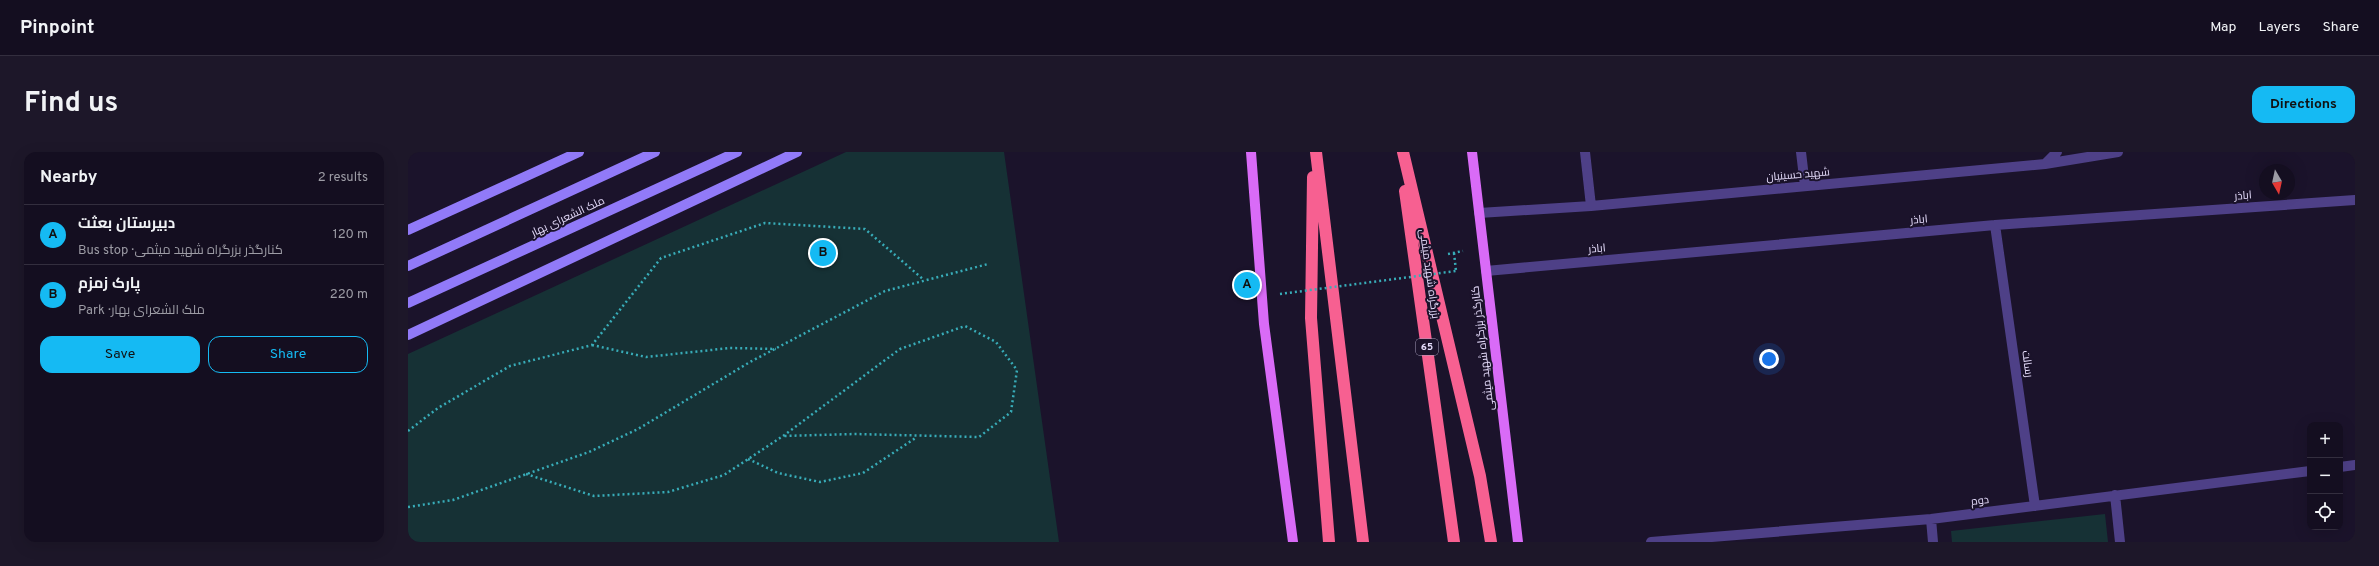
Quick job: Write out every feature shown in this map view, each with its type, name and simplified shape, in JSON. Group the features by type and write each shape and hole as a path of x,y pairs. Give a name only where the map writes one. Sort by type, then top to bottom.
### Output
{"highway":[{"path":"1313,152 1311,318 1328,542"},
{"path":"1316,152 1363,542"},
{"name":"بزرگراه شهید میثمی","path":"1399,152 1454,542"},
{"path":"1403,152 1480,476 1491,542"}],"main road":[{"path":"408,230 579,152"},
{"name":"ملک الشعرای بهار","path":"408,266 654,152"},
{"name":"ملک الشعرای بهار","path":"408,303 738,152"},
{"path":"408,335 798,152"},
{"path":"1251,152 1264,324 1293,542"},
{"name":"کنارگذر بزرگراه شهید میثمی","path":"1472,152 1518,542"}],"street":[{"path":"1585,152 1591,206"},
{"path":"1801,152 1805,186"},
{"path":"2045,164 2057,152"},
{"name":"شهید حسینیان","path":"1479,214 1591,206 2045,164 2118,152"},
{"name":"اباذر","path":"1486,271 1994,225 2355,200"},
{"name":"رسالت","path":"1994,225 2035,506"},
{"path":"2343,467 2355,465"},
{"name":"دوم","path":"1651,542 1931,519 2307,471"},
{"path":"2115,495 2120,542"},
{"path":"1931,519 1933,542"}],"path":[{"path":"592,345 661,258 765,223 865,229 925,280"},
{"path":"1428,257 1483,247"},
{"path":"1280,294 1456,271 1454,253"},
{"path":"408,507 453,500 589,452 638,429 776,348 885,291 988,264"},
{"path":"526,474 594,496 668,492 724,475 783,436 900,349 965,326 996,342 1017,370 1011,412 979,437 855,434 783,436"},
{"path":"408,430 438,408 510,366 592,345 646,357 730,348 776,348"},
{"path":"747,459 778,473 820,482 863,473 918,436"}],"green space":[{"path":"846,152 1004,152 1059,542 408,542 408,354"},
{"path":"2105,514 2108,542 1952,542 1951,531"}],"place":[{"name":"پارک زمزم","path":"823,253"},
{"name":"دبیرستان بعثت","path":"1247,285"}]}
